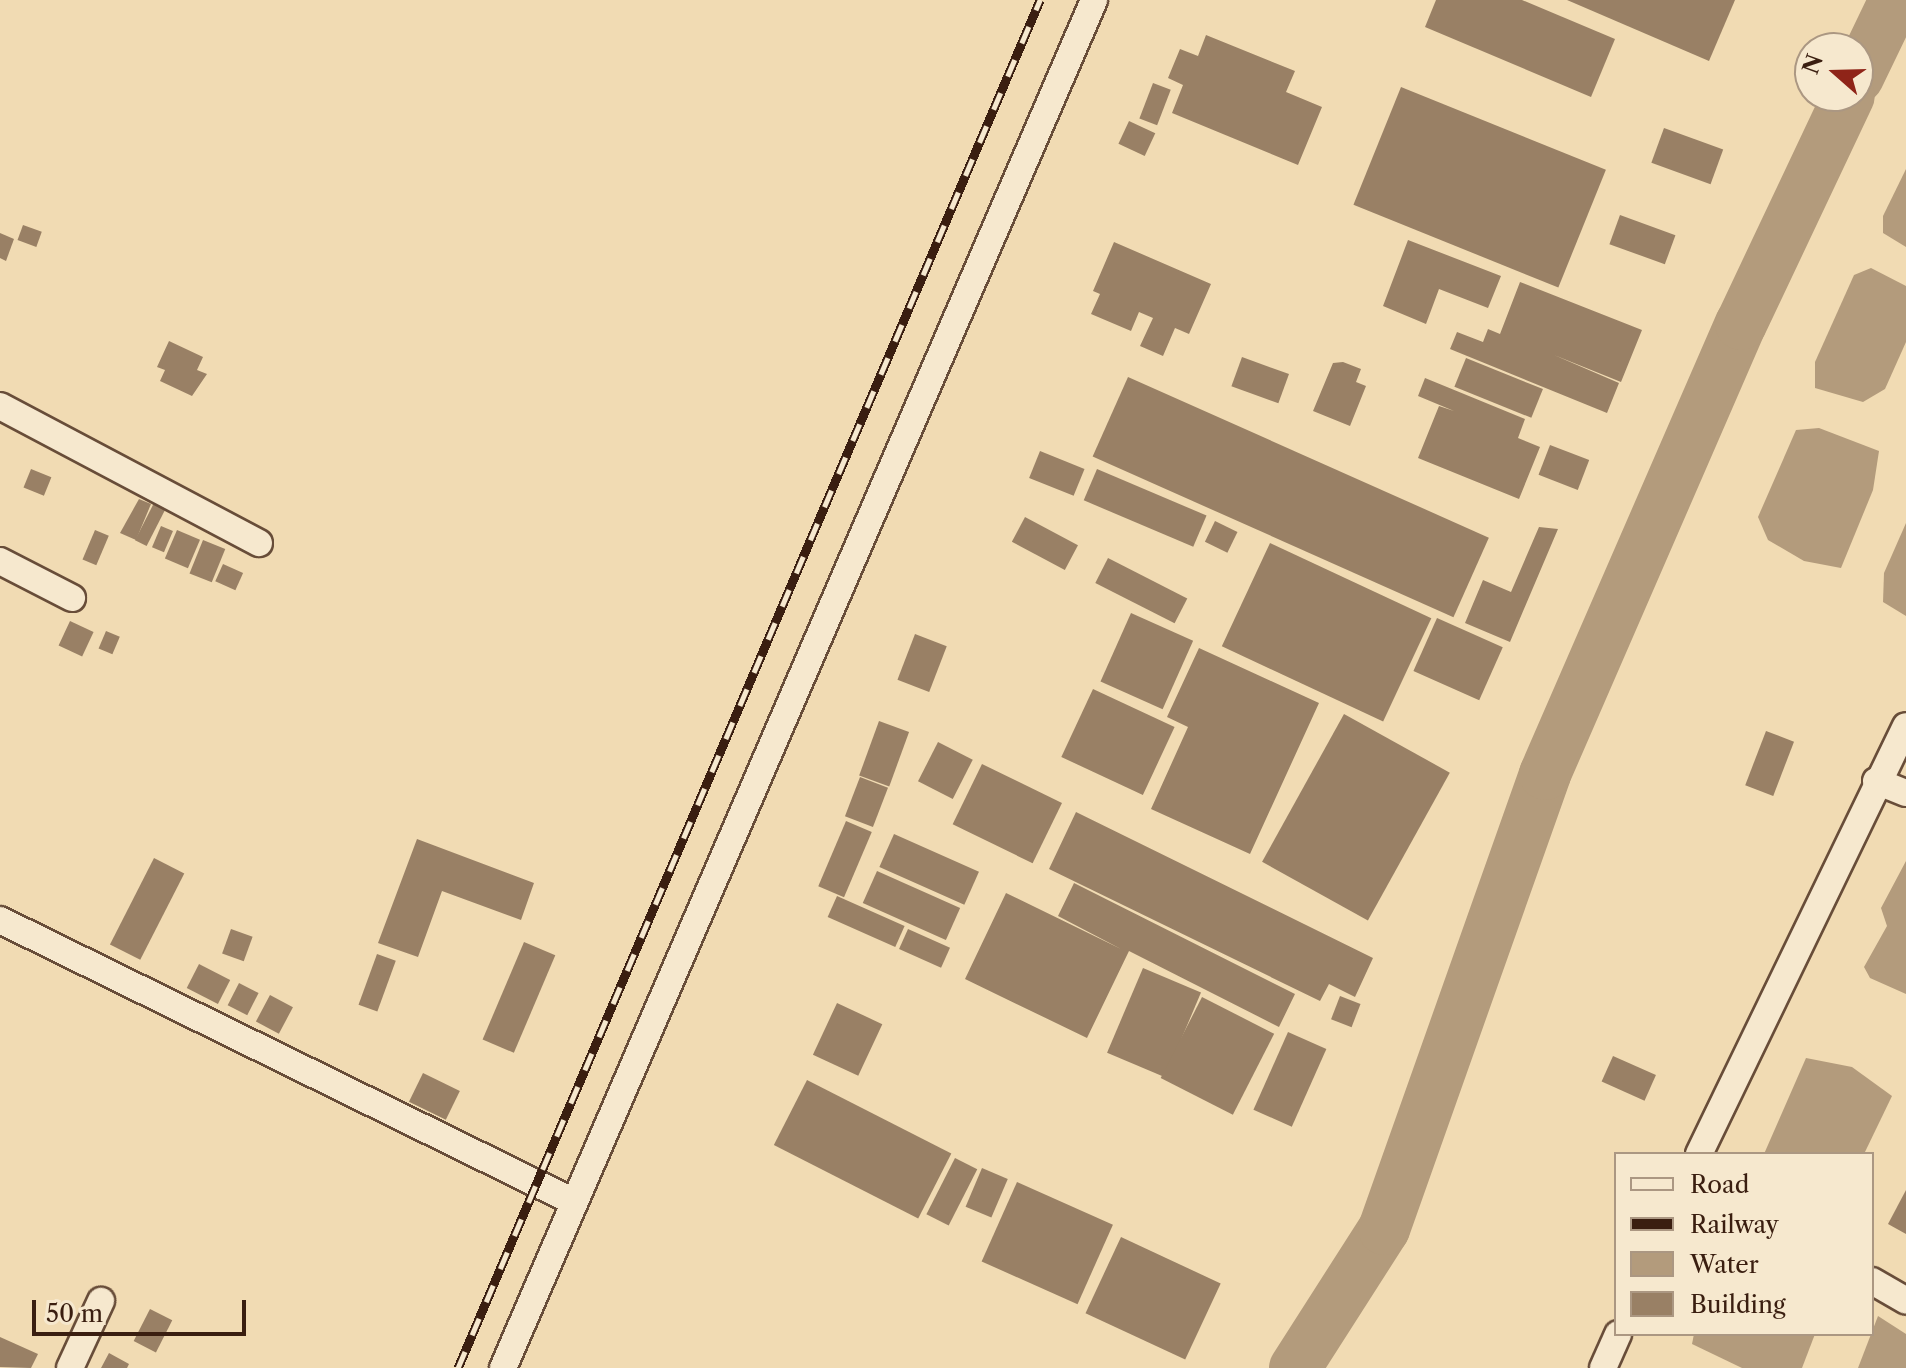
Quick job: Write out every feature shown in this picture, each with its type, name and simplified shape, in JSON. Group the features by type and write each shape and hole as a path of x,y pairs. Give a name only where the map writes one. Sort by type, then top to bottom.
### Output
{"street":[{"path":"503,1368 1094,0"},
{"path":"0,406 259,543"},
{"path":"0,561 72,598"},
{"path":"1700,1152 1876,781 1906,726"},
{"path":"1876,781 1906,793"},
{"path":"0,920 574,1202"},
{"path":"1874,1282 1906,1301"},
{"path":"70,1368 101,1301"},
{"path":"1603,1368 1617,1336"}],"water":[{"path":"1906,169 1906,247 1883,233 1883,216"},
{"path":"1871,268 1906,286 1906,342 1885,389 1863,402 1815,388 1815,362 1854,275"},
{"path":"1819,428 1879,451 1873,490 1841,568 1804,561 1768,540 1758,517 1796,430"},
{"path":"1906,523 1906,616 1883,602 1884,573"},
{"path":"1906,861 1906,994 1870,978 1864,967 1887,926 1881,908"},
{"path":"1806,1058 1852,1067 1892,1096 1865,1152 1765,1152"},
{"path":"1878,1316 1906,1334 1906,1368 1858,1368 1870,1336 1874,1336"},
{"path":"1694,1336 1814,1336 1802,1368 1742,1368 1692,1344"}],"building":[{"path":"1436,0 1522,0 1615,39 1591,97 1425,27"},
{"path":"1567,0 1735,0 1709,61"},
{"path":"1206,35 1295,71 1286,92 1322,107 1298,165 1172,113 1183,85 1168,78 1180,49 1198,56"},
{"path":"1153,83 1171,90 1157,125 1139,118"},
{"path":"1401,87 1606,170 1558,288 1353,205"},
{"path":"1129,121 1155,133 1145,156 1118,144"},
{"path":"1664,128 1723,150 1711,184 1651,163"},
{"path":"1620,215 1675,235 1665,264 1609,244"},
{"path":"23,225 42,232 36,247 18,240"},
{"path":"0,233 14,239 6,261 0,258"},
{"path":"1408,240 1501,276 1488,308 1439,289 1426,324 1383,306"},
{"path":"1114,242 1211,284 1189,334 1175,328 1163,356 1140,346 1153,318 1139,312 1131,331 1091,314 1100,294 1093,291"},
{"path":"1520,282 1642,330 1621,382 1554,355 1619,383 1607,413 1450,349 1457,332 1483,342 1488,329 1500,334"},
{"path":"169,341 203,357 197,370 207,374 192,396 160,381 165,370 157,367"},
{"path":"1242,357 1289,374 1278,403 1231,386"},
{"path":"1466,358 1543,389 1531,418 1454,387"},
{"path":"1343,362 1361,369 1356,382 1366,386 1350,426 1313,411 1333,363"},
{"path":"1128,377 1489,538 1453,617 1093,456"},
{"path":"1425,378 1525,419 1518,438 1540,447 1519,499 1418,458 1439,406 1454,411 1418,396"},
{"path":"1550,445 1589,460 1578,490 1539,475"},
{"path":"1040,451 1085,469 1074,496 1029,478"},
{"path":"31,469 51,477 44,496 24,488"},
{"path":"1097,469 1207,515 1193,547 1084,500"},
{"path":"139,499 151,504 136,540 120,533"},
{"path":"155,501 167,507 147,546 135,540"},
{"path":"1025,517 1078,545 1065,570 1012,542"},
{"path":"1215,521 1237,532 1227,553 1205,542"},
{"path":"161,526 173,531 164,552 152,547"},
{"path":"1539,527 1558,529 1510,642 1465,623 1483,580 1511,592"},
{"path":"95,530 109,536 96,565 82,559"},
{"path":"177,530 200,540 188,568 165,559"},
{"path":"203,540 225,549 212,582 190,573"},
{"path":"1270,543 1431,618 1383,722 1222,646"},
{"path":"1108,558 1187,598 1175,623 1095,583"},
{"path":"223,564 243,573 235,590 215,581"},
{"path":"1131,613 1193,641 1163,709 1100,682"},
{"path":"1437,618 1503,647 1479,700 1413,671"},
{"path":"70,621 94,632 82,656 59,645"},
{"path":"106,631 120,637 112,654 99,648"},
{"path":"915,634 947,646 929,692 897,680"},
{"path":"1199,648 1319,703 1250,854 1151,809 1188,727 1167,717"},
{"path":"1093,689 1175,727 1143,795 1061,757"},
{"path":"1344,714 1450,773 1368,920 1262,862"},
{"path":"879,721 909,732 889,786 859,776"},
{"path":"1766,731 1794,742 1773,796 1745,785"},
{"path":"938,742 973,760 953,799 918,781"},
{"path":"982,764 1062,803 1033,863 953,824"},
{"path":"860,777 888,788 873,827 845,816"},
{"path":"1076,812 1373,958 1355,997 1329,984 1320,1001 1049,869"},
{"path":"846,821 872,832 844,897 818,886"},
{"path":"894,834 979,872 964,905 879,867"},
{"path":"417,839 534,883 521,920 442,891 418,957 378,943"},
{"path":"154,858 184,873 140,960 110,944"},
{"path":"877,871 960,908 946,940 863,903"},
{"path":"1074,883 1295,994 1279,1027 1129,951 1087,1038 965,979 1006,893 1121,949 1058,916"},
{"path":"837,896 905,926 895,947 828,917"},
{"path":"231,929 253,937 244,961 222,953"},
{"path":"908,929 950,948 941,968 899,949"},
{"path":"524,942 555,955 514,1053 483,1040"},
{"path":"377,954 396,961 377,1012 359,1005"},
{"path":"199,964 230,980 218,1004 187,988"},
{"path":"1143,968 1201,993 1165,1077 1107,1053"},
{"path":"239,983 259,993 247,1015 228,1005"},
{"path":"270,995 293,1007 279,1034 256,1021"},
{"path":"1340,996 1361,1004 1352,1027 1331,1019"},
{"path":"1202,997 1274,1034 1233,1115 1161,1078"},
{"path":"837,1003 882,1024 858,1076 813,1055"},
{"path":"1288,1032 1326,1049 1292,1127 1253,1110"},
{"path":"1613,1056 1656,1075 1645,1101 1602,1082"},
{"path":"423,1073 460,1091 446,1120 409,1102"},
{"path":"807,1080 951,1154 918,1219 774,1145"},
{"path":"955,1158 977,1169 949,1225 926,1214"},
{"path":"982,1168 1008,1179 991,1218 966,1207"},
{"path":"1017,1182 1113,1225 1078,1304 982,1261"},
{"path":"1906,1190 1906,1234 1888,1224"},
{"path":"1121,1237 1221,1283 1185,1360 1086,1313"},
{"path":"150,1309 172,1320 156,1352 134,1341"},
{"path":"0,1337 38,1354 31,1368 0,1367"},
{"path":"109,1353 129,1364 127,1368 101,1368"}],"waterway":[{"path":"1874,44 1895,0"},
{"path":"1295,1368 1384,1229 1545,774 1741,324 1841,112"}],"railway":[{"path":"458,1368 1040,0"}]}
